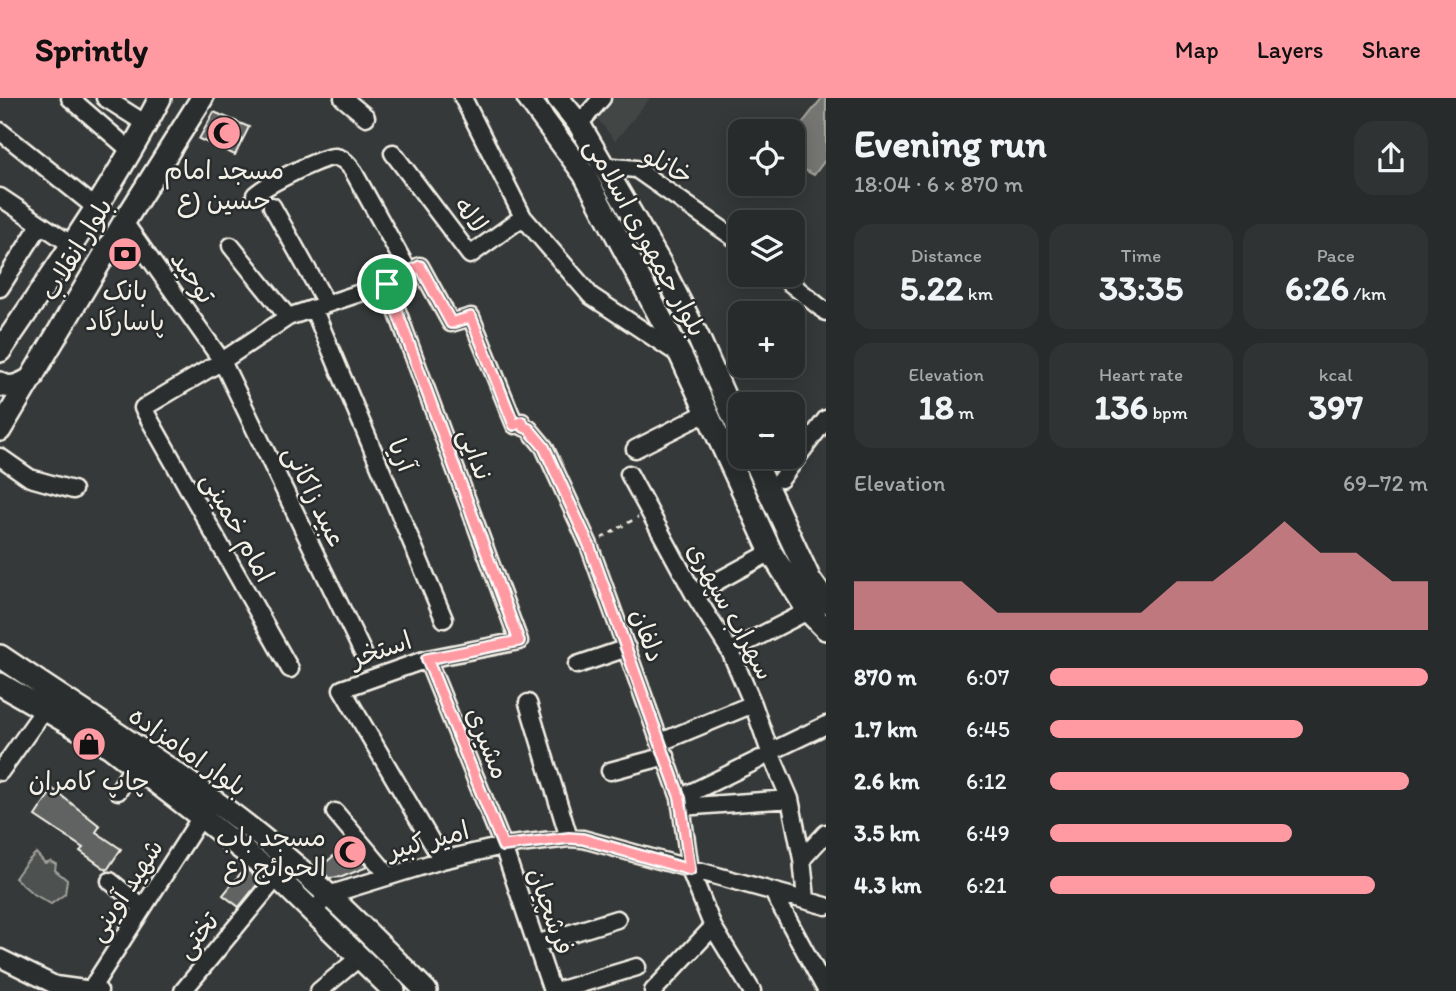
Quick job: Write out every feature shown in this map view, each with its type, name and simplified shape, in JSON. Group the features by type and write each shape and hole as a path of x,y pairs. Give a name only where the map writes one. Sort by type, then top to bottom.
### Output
{"main road":[{"name":"بلوار انقلاب","path":"3,342 72,245 131,151 160,98"},
{"name":"بلوار انقلاب","path":"0,430 124,222 202,98"},
{"name":"بلوار جمهوری اسلامی","path":"528,98 584,174 681,356 771,552 817,607"},
{"name":"بلوار جمهوری اسلامی","path":"558,98 579,124 660,263 728,404"},
{"path":"0,383 11,386 32,378"},
{"path":"709,421 728,423"},
{"name":"بلوار جمهوری اسلامی","path":"759,469 810,580 826,629"},
{"name":"بلوار امامزاده","path":"0,656 199,790 271,845 328,895 426,991"},
{"name":"بلوار امامزاده","path":"0,684 110,747 201,817 277,877 394,991"}],"street":[{"path":"69,98 131,151"},
{"path":"344,98 366,117"},
{"path":"463,98 523,217 591,296 681,356"},
{"path":"579,124 602,98"},
{"path":"101,125 113,120 116,114 109,102"},
{"path":"109,102 146,124"},
{"path":"0,131 95,207"},
{"name":"لاله","path":"393,153 470,255 523,217"},
{"path":"222,361 288,317 387,284 415,269 345,160 336,157 323,160 271,184 255,195"},
{"name":"خانلو","path":"603,166 636,169 728,234"},
{"path":"0,197 72,245"},
{"name":"آریا","path":"272,206 320,306 444,619"},
{"name":"توحید","path":"124,222 222,361"},
{"path":"0,288 40,225"},
{"path":"231,246 288,317"},
{"name":"دلفان","path":"415,269 451,323 471,317 522,427 544,447 589,545 664,749 681,803 690,870 713,927 746,989"},
{"name":"ندایی","path":"387,284 519,641"},
{"path":"795,287 826,312"},
{"name":"امام خمینی","path":"222,361 143,408 290,669"},
{"name":"عبید زاکانی","path":"222,361 363,653"},
{"path":"780,479 826,419"},
{"path":"635,449 709,421"},
{"path":"0,457 30,478 73,490"},
{"name":"سهراب سپهری","path":"629,474 694,594 730,651 753,704 765,755 790,799 802,859 806,899"},
{"path":"694,594 771,552"},
{"path":"730,651 817,607"},
{"name":"استخر","path":"442,860 342,689 427,659 519,641"},
{"path":"577,665 627,648"},
{"name":"مشیری","path":"427,659 503,846"},
{"path":"528,703 569,838"},
{"path":"610,771 664,749 753,704"},
{"path":"0,772 44,710"},
{"path":"681,803 765,755 826,725"},
{"path":"118,791 134,766"},
{"path":"681,803 790,799"},
{"path":"335,812 388,876"},
{"name":"شهید آوینی","path":"96,990 142,907 201,817"},
{"path":"802,859 826,833"},
{"name":"امیر کبیر","path":"328,895 442,860 503,846 569,838 583,839 826,906"},
{"name":"فرشچیان","path":"503,846 552,991"},
{"name":"تختی","path":"183,991 277,877"},
{"path":"110,881 142,907"},
{"path":"773,892 826,990"},
{"path":"313,911 328,895"},
{"path":"536,944 617,919"},
{"path":"653,991 713,927"},
{"path":"319,991 360,957"},
{"path":"0,958 69,990 96,990"},
{"path":"557,991 637,967"}],"path":[{"path":"589,545 648,511"}],"shaded area":[{"path":"613,98 650,98 615,141 597,118"},
{"path":"822,98 826,98 826,159 814,175 805,170 805,120"},
{"path":"36,853 45,863 50,861 56,864 55,870 67,880 65,894 51,904 32,893 15,878"}],"building":[{"name":"مسجد امام حسین (ع","path":"214,112 249,127 235,155 199,139"},
{"path":"53,789 100,826 96,832 121,849 107,870 80,851 83,848 35,816"},
{"name":"مسجد باب الحوائج (ع","path":"348,844 367,867 342,877 329,878 319,868"},
{"path":"245,868 260,881 239,907 223,895"}],"place":[{"name":"مسجد امام حسین (ع","path":"224,133"},
{"name":"بانک پاسارگاد","path":"125,254"},
{"name":"چاپ کامران","path":"89,744"},
{"name":"مسجد باب الحوائج (ع","path":"350,852"}],"route":[{"path":"420,266 451,323 471,317 514,425 522,422 544,447 589,545 666,756 680,798 690,870 583,839 569,838 503,846 427,659 519,641 387,284 420,266"}]}
